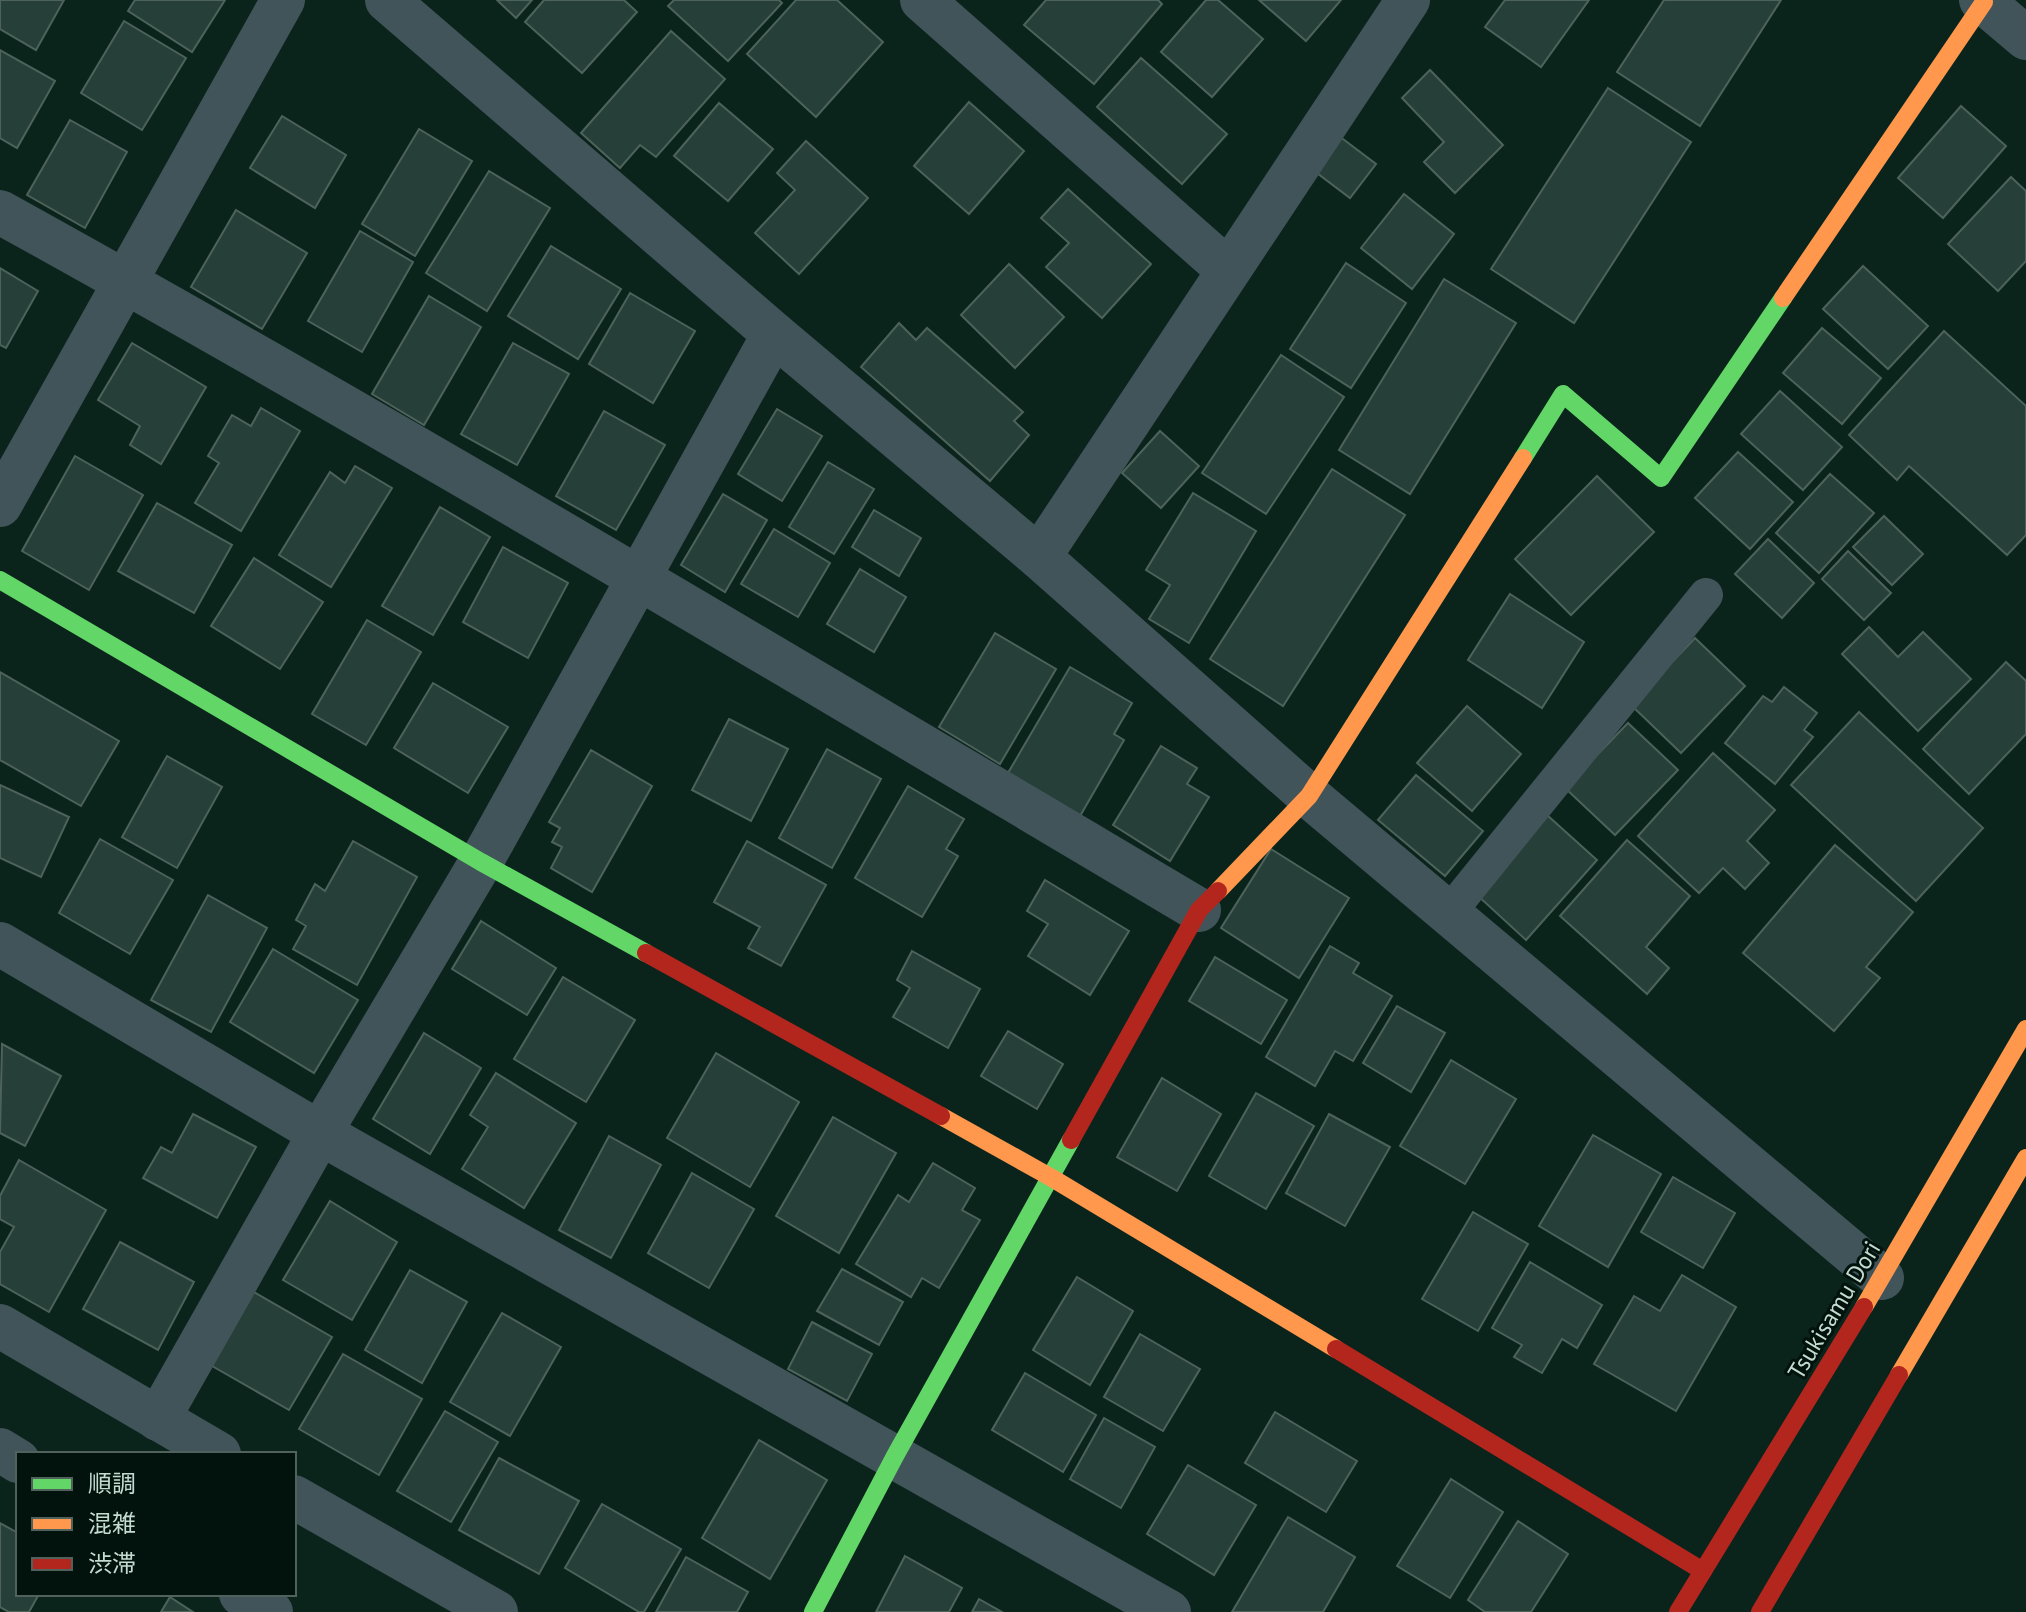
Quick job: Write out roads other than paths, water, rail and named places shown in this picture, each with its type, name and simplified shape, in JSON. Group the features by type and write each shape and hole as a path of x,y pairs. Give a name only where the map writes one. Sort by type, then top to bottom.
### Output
{"main road":[{"path":"813,1612 895,1456 1199,910 1309,796 1563,394 1661,478 1983,1"},
{"path":"0,580 481,862 1052,1178 1703,1571"},
{"name":"Tsukisamu Dori","path":"1678,1612 1882,1278 2026,1029"},
{"path":"1760,1612 2026,1158"}],"street":[{"path":"0,505 283,0"},
{"path":"387,0 774,334 1039,557 1309,796 1882,1278"},
{"path":"922,0 1228,270"},
{"path":"1039,557 1408,0"},
{"path":"1983,1 2026,38"},
{"path":"0,212 638,577 1199,910"},
{"path":"158,1419 320,1133 481,862 774,334"},
{"path":"0,944 320,1133 1169,1612"},
{"path":"0,1326 216,1452"},
{"path":"296,1498 496,1612"},
{"path":"244,1596 271,1612"}],"lane":[{"path":"1448,914 1706,595"}]}
